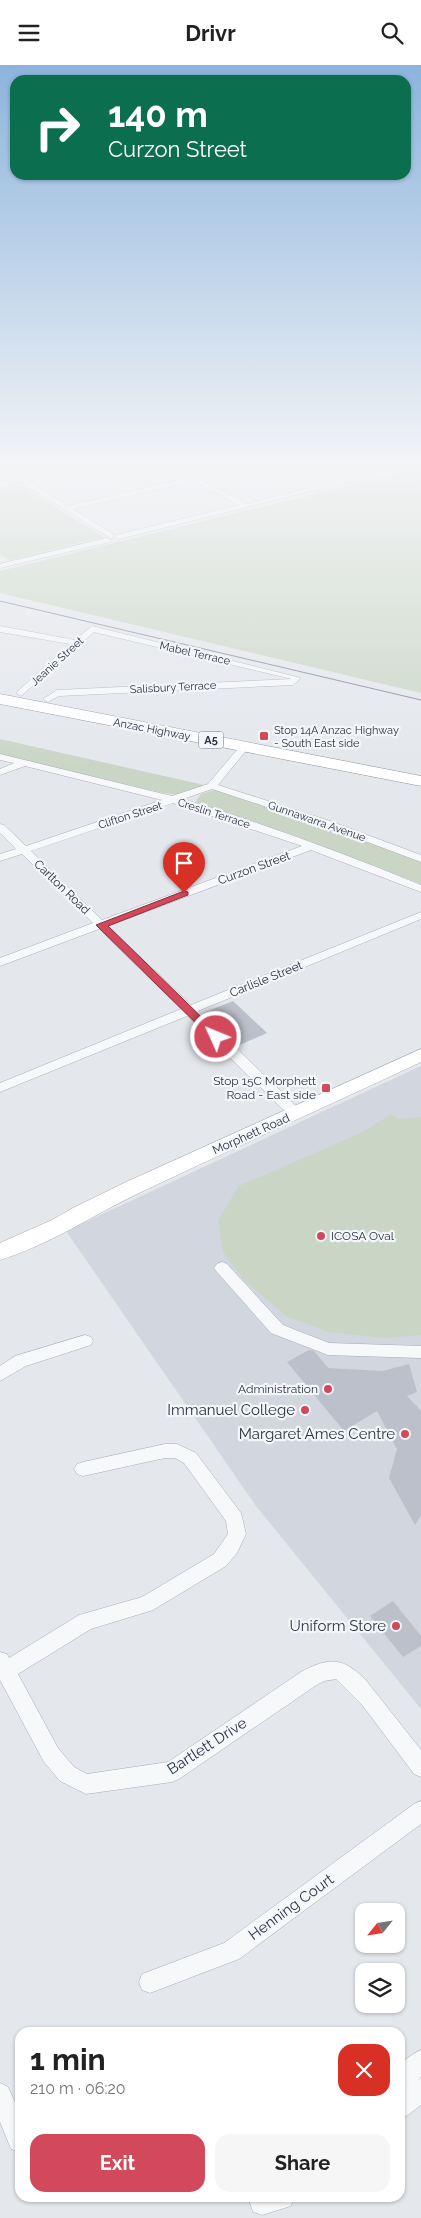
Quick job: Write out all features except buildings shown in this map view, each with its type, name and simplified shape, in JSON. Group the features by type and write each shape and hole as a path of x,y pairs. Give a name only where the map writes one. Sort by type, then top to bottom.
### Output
{"highway":[{"name":"Anzac Highway","path":"0,690 21,693 197,733 421,771"},
{"name":"Anzac Highway","path":"0,699 173,728"},
{"name":"Anzac Highway","path":"197,733 244,747 421,781"}],"street":[{"path":"0,629 77,643"},
{"name":"Jeanie Street","path":"21,693 92,629"},
{"name":"Mabel Terrace","path":"92,629 297,677"},
{"name":"Salisbury Terrace","path":"48,699 57,693 293,681 297,677"},
{"name":"Clifton Street","path":"0,858 212,786 244,747"},
{"name":"Creslin Terrace","path":"0,757 175,800 311,846 421,889"},
{"path":"0,772 26,763"},
{"name":"Gunnawarra Avenue","path":"212,786 326,823 421,859"},
{"name":"Carlton Road","path":"0,827 188,1011 296,1113"},
{"name":"Curzon Street","path":"0,962 311,846"},
{"name":"Carlisle Street","path":"0,1088 421,915"},
{"name":"Morphett Road","path":"0,1252 60,1226 80,1213 421,1055"},
{"name":"Morphett Road","path":"0,1242 54,1219 80,1213"},
{"path":"222,1268 277,1329 328,1349 421,1352"},
{"path":"0,1374 21,1361 85,1341"},
{"path":"2,1666 86,1621 146,1604 220,1560 231,1547 237,1534 235,1519 190,1458 177,1451 165,1451 83,1469"},
{"name":"Bartlett Drive","path":"2,1666 51,1755 67,1774 86,1784 172,1772 308,1679 323,1671 339,1670 355,1680 421,1767"},
{"name":"Henning Court","path":"150,1982 231,1951 421,1811"},
{"path":"405,2075 421,2062"},
{"path":"405,2103 421,2090"},
{"path":"0,2095 15,2129"}],"shaded area":[{"name":"Immanuel College","path":"421,1066 421,1709 256,1506 66,1231"}],"green space":[{"path":"23,565 421,565 421,693 0,593 0,571"},
{"path":"0,739 204,785 177,795 158,792 0,755"},
{"path":"217,789 375,842 421,861 421,884 284,832 199,805 196,801 201,794"},
{"name":"ICOSA Oval","path":"391,1114 399,1119 421,1117 421,1335 386,1338 328,1332 286,1316 243,1279 223,1252 218,1220 239,1186 363,1132"}],"tram line":[{"path":"0,601 421,700"}],"place":[{"name":"Stop 14A Anzac Highway - South East side","path":"264,736"},
{"name":"Stop 15C Morphett Road - East side","path":"326,1088"},
{"name":"ICOSA Oval","path":"321,1236"},
{"name":"Administration","path":"328,1389"},
{"name":"Immanuel College","path":"305,1410"},
{"name":"Margaret Ames Centre","path":"405,1434"},
{"name":"Uniform Store","path":"396,1626"}],"route":[{"path":"184,893 101,925 216,1037"}]}
